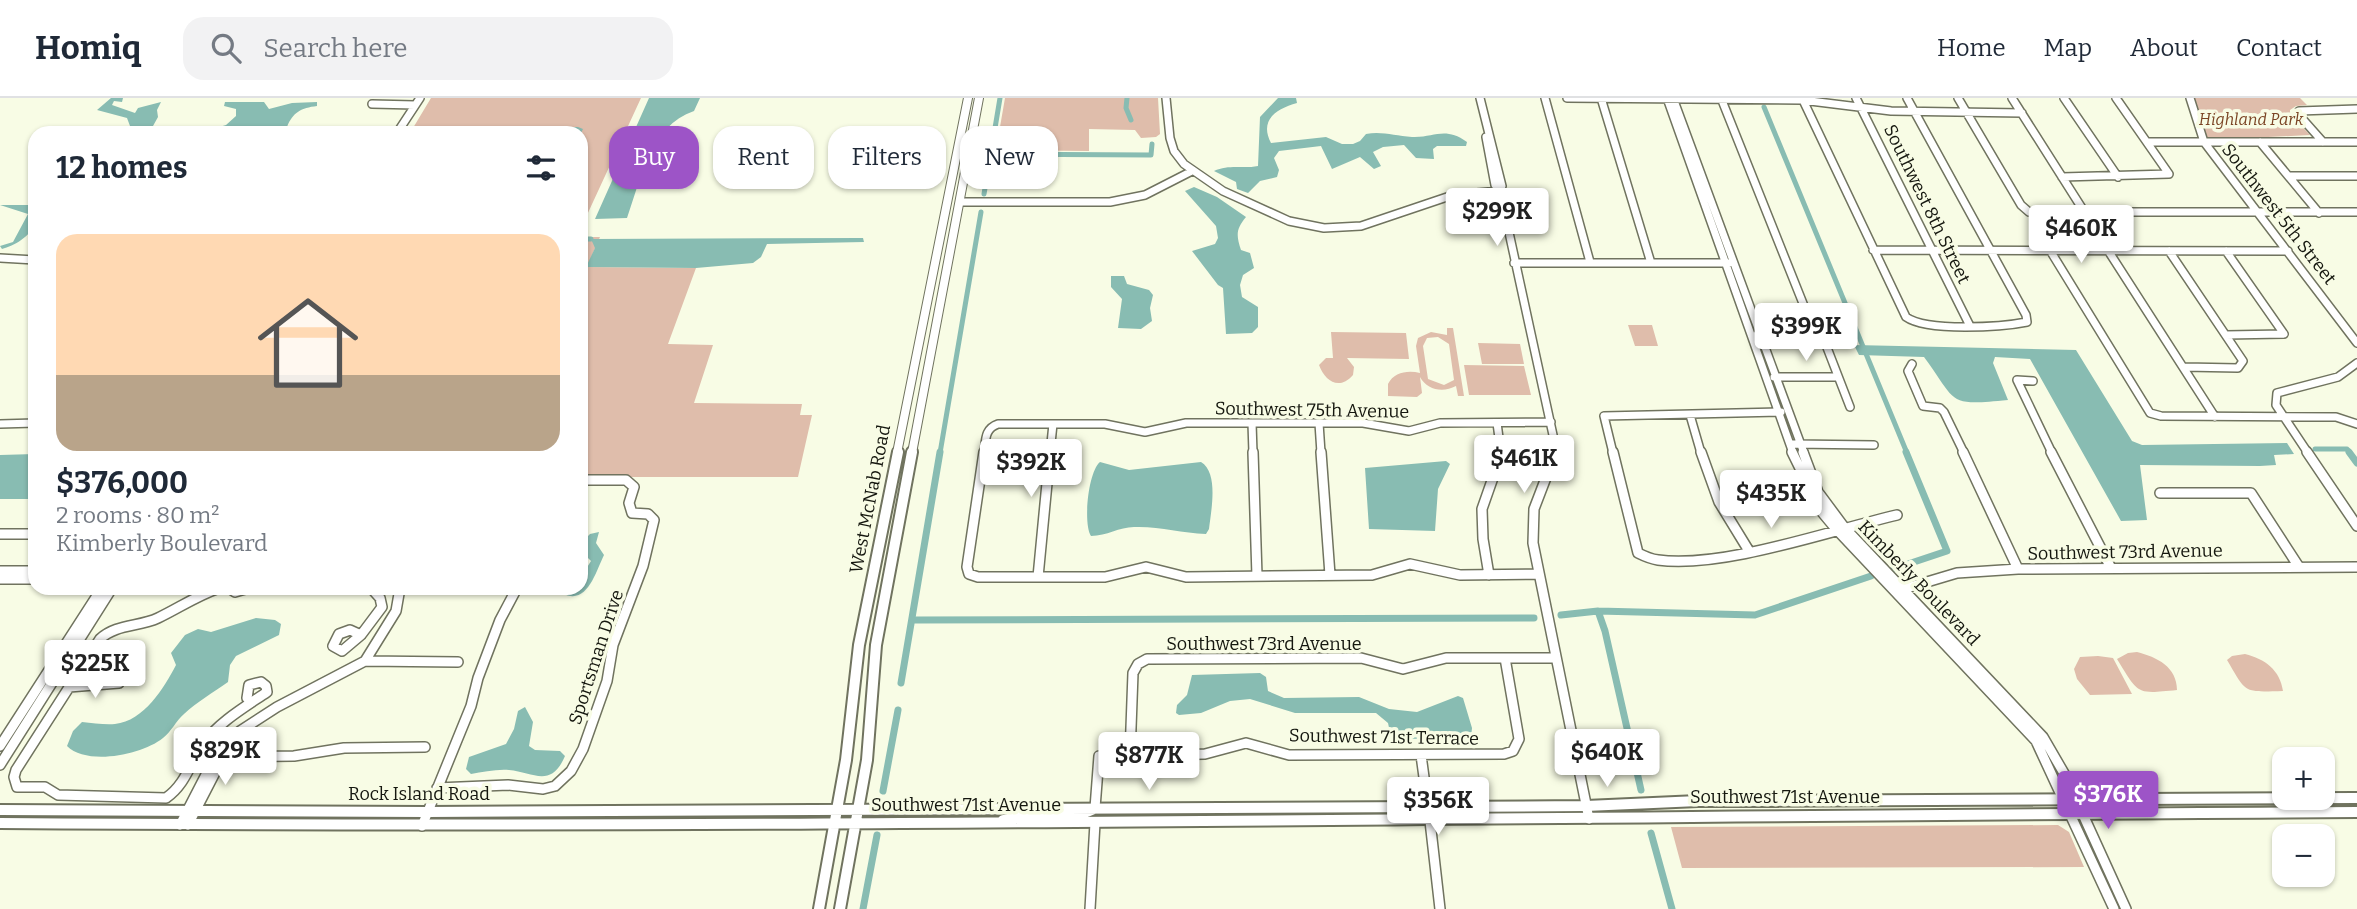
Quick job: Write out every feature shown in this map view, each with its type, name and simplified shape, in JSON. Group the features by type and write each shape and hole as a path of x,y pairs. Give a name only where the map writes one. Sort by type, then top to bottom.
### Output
{"main road":[{"name":"West McNab Road","path":"819,909 846,760 859,645 968,98"},
{"name":"West McNab Road","path":"974,126 979,98"},
{"path":"966,109 971,116 969,126"},
{"name":"West McNab Road","path":"840,909 867,760 876,645 962,189"},
{"name":"Southwest 71st Avenue","path":"838,808 1460,807 1709,801 2357,798"},
{"path":"1095,823 1111,811 1220,811 1233,807"},
{"path":"1406,821 1428,807"},
{"path":"1430,821 1445,810 1460,807"},
{"name":"Rock Island Road","path":"0,810 427,812 838,808"},
{"path":"996,822 1014,816 1082,815 1095,808"},
{"name":"Southwest 71st Avenue","path":"835,822 1589,820 1702,815 2357,812"},
{"name":"Rock Island Road","path":"0,823 422,826 835,822"}],"street":[{"path":"402,126 420,98"},
{"path":"1166,98 1170,142 1179,158 1192,171 1270,216 1296,224 1321,228 1364,226 1445,197 1500,191"},
{"path":"1488,98 1480,98 1478,104 1551,422 1552,462 1534,509 1532,526 1539,574 1589,820"},
{"path":"1545,98 1590,262"},
{"path":"1567,98 1802,99 1915,112 2022,113"},
{"path":"1601,98 1651,263"},
{"name":"Southwest 8th Street","path":"1856,98 1969,324"},
{"path":"1802,99 1907,319 1917,322 1969,324 2027,321 1908,98"},
{"path":"1958,98 2021,205 2029,212 2357,212"},
{"path":"2012,98 2085,213"},
{"path":"2064,98 2118,177"},
{"path":"2062,177 2169,174 2116,98"},
{"name":"Southwest 5th Street","path":"2190,98 2195,108 2197,131 2204,142 2357,344"},
{"name":"Kimberly Boulevard","path":"1670,99 1728,263 1752,317 1755,335 1808,489 1840,528 2036,741 2071,800 2114,909"},
{"path":"1721,99 1816,335 1755,335"},
{"path":"372,104 415,105"},
{"path":"2323,142 2299,115 2299,111 2357,109"},
{"path":"2148,142 2357,142"},
{"path":"2260,142 2319,212"},
{"path":"960,202 1110,202 1145,195 1192,171"},
{"path":"2289,176 2357,176"},
{"path":"1873,250 2288,251"},
{"path":"2109,251 2216,417"},
{"path":"2169,251 2243,361 2242,366 2184,367"},
{"path":"2226,251 2284,334 2226,335"},
{"path":"2051,252 2150,413 2216,417 2336,418 2357,424"},
{"path":"0,258 28,260"},
{"path":"1514,263 1728,263"},
{"name":"Kimberly Boulevard","path":"1728,263 1734,289 1774,377 1782,412"},
{"path":"1734,289 1741,294 1752,317"},
{"path":"1825,345 1850,407"},
{"path":"2357,363 2345,375 2328,381 2294,385 2277,393 2276,405 2357,526"},
{"path":"1912,364 1908,371 1923,406 1940,408 1944,412 2018,569"},
{"path":"1774,377 1838,377"},
{"path":"2033,380 2017,380 2031,413 2111,568"},
{"path":"1782,412 1604,416 1638,553 1645,560 1664,562 1712,559 1897,514"},
{"path":"1690,415 1713,490 1727,523 1749,551"},
{"name":"Southwest 75th Avenue","path":"1038,577 978,577 969,574 967,567 986,432 990,427 1105,424 1146,432 1186,423 1363,423 1409,430 1440,423 1551,422"},
{"path":"1252,423 1257,576"},
{"path":"1319,423 1330,575"},
{"path":"1489,575 1483,539 1482,509 1501,457 1497,423"},
{"path":"0,424 28,424"},
{"path":"1053,424 1038,577 1105,577 1146,567 1186,576 1382,574 1410,564 1448,574 1539,574"},
{"path":"1794,444 1874,445"},
{"name":"Sportsman Drive","path":"437,788 508,785 543,789 555,786 571,771 583,749 607,681 613,646 643,566 654,520 648,513 632,513 630,510 629,502 634,487 632,483 626,480 588,480"},
{"path":"2161,493 2251,493 2299,567"},
{"path":"0,534 28,534"},
{"name":"Southwest 73rd Avenue","path":"1899,590 1957,573 2018,569 2357,567"},
{"path":"0,571 28,571"},
{"path":"0,579 28,579"},
{"path":"0,746 97,595"},
{"path":"0,765 109,595"},
{"path":"190,600 191,595"},
{"path":"202,595 156,618 109,631 100,639 16,770 14,777 17,787 45,787 58,795 166,798 178,792 203,746 217,728 267,692"},
{"path":"362,635 382,607 377,595"},
{"path":"365,661 396,611 399,595"},
{"path":"422,826 471,706 483,663 513,595"},
{"name":"Southwest 71st Terrace","path":"1095,808 1099,756 1205,754 1246,743 1289,755 1504,754 1513,751 1519,739 1505,657"},
{"name":"Southwest 73rd Avenue","path":"1130,755 1133,673 1138,664 1147,659 1361,658 1403,669 1446,658 1556,658"},
{"path":"184,825 220,763 221,755 240,731 277,707 365,661 458,662"},
{"path":"252,702 247,698 249,685 261,682 277,707"},
{"path":"69,687 119,683"},
{"path":"221,755 294,756 344,748 425,747"},
{"path":"1422,755 1428,807"},
{"name":"Kimberly Boulevard","path":"2077,814 2126,909"},
{"path":"1430,821 1440,909"},
{"path":"1090,909 1095,823"}],"green space":[{"path":"431,98 641,98 628,126 609,126 609,167 588,213 588,126 414,126"},
{"path":"1005,98 1158,98 1160,134 1156,137 1141,138 1135,130 1089,129 1089,151 1058,151 1058,126 1000,126"},
{"name":"Highland Park","path":"2193,98 2300,98 2307,105 2296,106 2290,110 2290,114 2310,135 2209,140 2202,131"},
{"path":"588,237 600,237 588,265"},
{"path":"588,267 696,268 668,344 713,345 694,403 802,404 800,415 812,415 798,477 588,477"},
{"path":"1628,325 1652,325 1658,346 1635,346"},
{"path":"1447,328 1453,328 1464,396 1458,396 1456,386 1436,389 1427,385 1420,377 1422,393 1417,397 1388,396 1388,384 1398,374 1420,373 1416,346 1418,338 1431,332 1447,335","holes":["1438,337 1449,344 1454,380 1444,385 1428,379 1423,346 1427,338"]},
{"path":"1331,332 1406,333 1409,359 1347,358 1354,367 1353,375 1343,382 1333,382 1325,376 1319,365 1326,358 1333,358"},
{"path":"1478,343 1520,344 1524,364 1482,364"},
{"path":"1464,365 1524,366 1531,395 1469,395"},
{"path":"2137,652 2152,657 2170,669 2177,690 2153,692 2140,690 2135,686 2117,659"},
{"path":"2245,654 2270,666 2279,677 2283,691 2253,691 2243,685 2227,660 2232,656"},
{"path":"2080,657 2113,658 2132,694 2090,695 2077,679 2074,669"},
{"path":"2058,825 2069,832 2084,867 1682,868 1671,827"}],"water":[{"path":"111,98 123,98 122,102 114,101 112,105 135,113 138,108 161,102 153,126 130,126 127,118 97,110"},
{"path":"649,98 700,98 694,111 670,126 637,126"},
{"path":"1278,98 1296,98 1297,103 1276,112 1268,122 1271,143 1326,137 1342,144 1353,144 1366,134 1378,133 1412,137 1446,134 1467,142 1466,146 1437,146 1433,149 1434,159 1416,158 1404,145 1383,147 1373,152 1381,166 1374,169 1360,157 1332,169 1321,146 1279,151 1274,158 1279,170 1277,177 1260,181 1248,193 1237,189 1236,182 1214,171 1258,166 1260,117"},
{"path":"225,102 264,102 269,109 292,103 317,102 317,106 295,114 288,126 223,126 236,116 236,109 224,106"},
{"path":"1194,187 1217,197 1246,217 1240,225 1238,240 1241,250 1250,253 1254,268 1243,275 1240,285 1242,297 1258,307 1258,327 1252,333 1226,334 1223,288 1192,251 1215,244 1218,238 1216,226 1185,191"},
{"path":"609,188 637,189 627,218 595,219"},
{"path":"0,205 28,205 28,214"},
{"path":"28,214 28,234 17,243 2,249 0,246 13,242"},
{"path":"863,238 864,242 767,244 761,257 753,263 696,268 588,267 595,248 591,239"},
{"path":"1111,276 1124,276 1127,284 1149,290 1153,295 1150,308 1152,321 1141,329 1118,328 1122,299 1111,287"},
{"path":"1854,345 2076,350 2132,441 2142,445 2287,443 2294,454 2274,455 2276,465 2140,465 2147,520 2121,521 2030,359 1995,357 1993,363 2008,400 1973,402 1955,398 1924,357 1859,355"},
{"path":"28,454 28,499 0,499 0,455"},
{"path":"1446,461 1450,464 1438,489 1435,531 1369,529 1365,468"},
{"path":"1100,462 1129,470 1201,462 1207,467 1212,483 1209,529 1206,534 1134,527 1091,536 1087,521 1088,498 1092,476"},
{"path":"599,532 596,543 604,555 588,586 588,566 591,561 588,558 590,534"},
{"path":"256,618 275,620 281,624 279,635 236,656 230,665 228,682 189,710 163,738 142,749 115,756 87,756 67,746 73,731 82,722 115,724 125,722 144,710 159,693 176,665 171,653 185,635 198,629 211,632"},
{"path":"1260,673 1266,677 1268,691 1284,698 1359,697 1389,709 1417,712 1458,696 1463,698 1472,728 1471,738 1396,739 1391,737 1388,723 1376,713 1295,713 1250,699 1230,701 1201,713 1176,713 1177,705 1187,695 1192,675"},
{"path":"525,707 533,722 529,746 535,750 560,751 565,756 560,766 554,772 541,776 504,770 471,774 466,769 469,757 506,744 514,729 518,711"}],"waterway":[{"path":"984,194 1000,98"},
{"path":"1127,98 1126,108 1131,120"},
{"path":"1764,107 1907,453"},
{"path":"1058,154 1151,155 1152,144"},
{"path":"940,453 981,212"},
{"path":"2315,449 2347,449 2350,453"},
{"path":"901,683 940,452"},
{"path":"1893,569 1947,551 1906,452"},
{"path":"2349,452 2357,463"},
{"path":"1598,611 1755,615 1871,576"},
{"path":"1561,615 1598,611"},
{"path":"1598,611 1605,631 1641,790"},
{"path":"914,620 1534,618"},
{"path":"883,791 898,710"},
{"path":"1651,833 1672,909"},
{"path":"863,909 877,835"}]}
